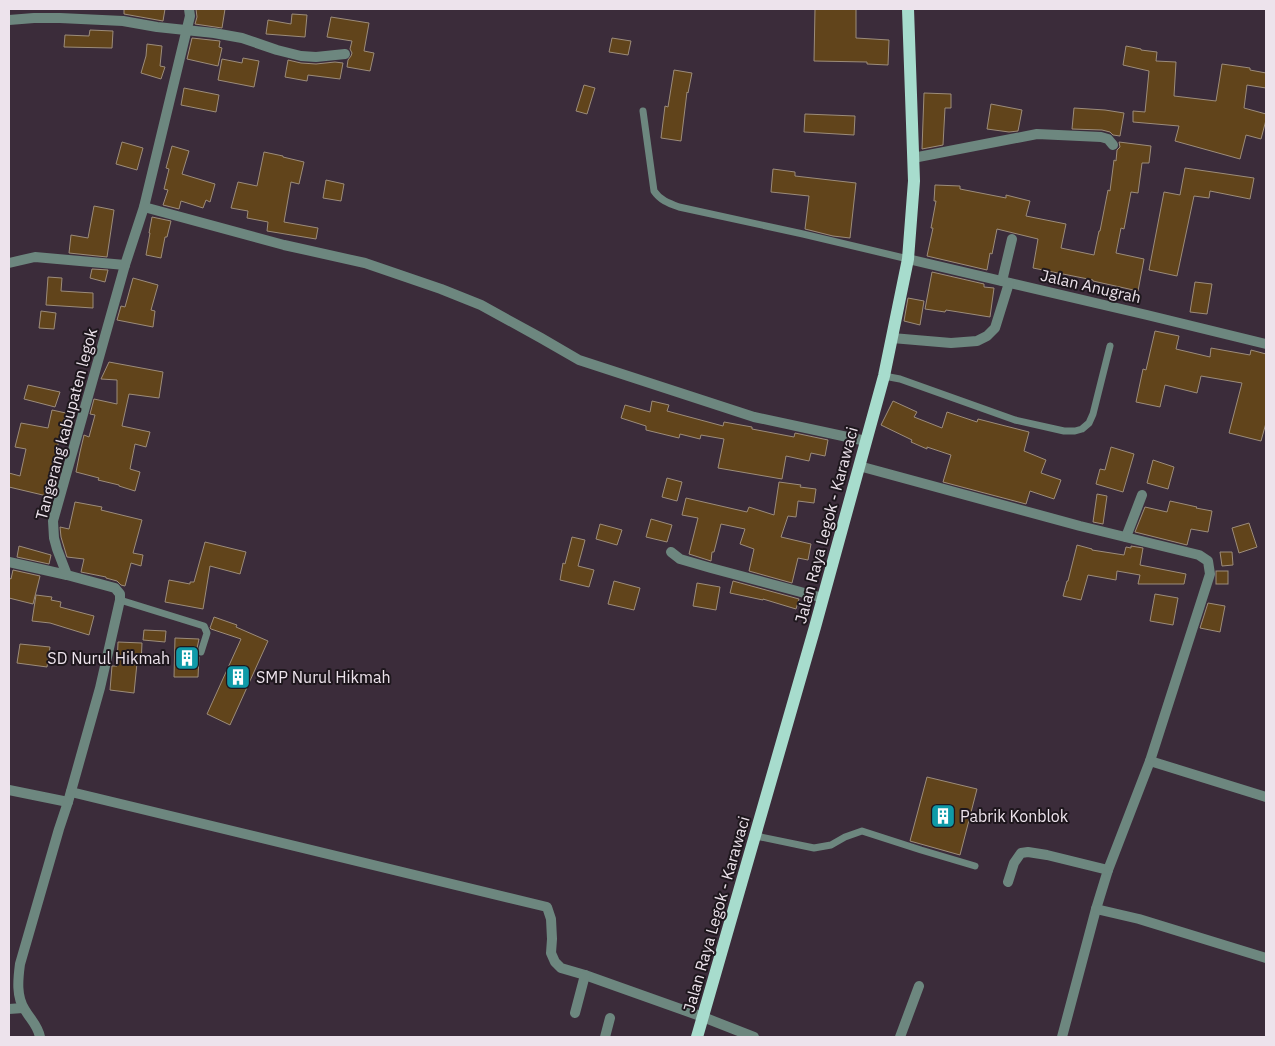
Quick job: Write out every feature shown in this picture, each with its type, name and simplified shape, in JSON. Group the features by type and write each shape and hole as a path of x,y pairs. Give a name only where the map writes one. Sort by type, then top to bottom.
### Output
{"main road":[{"name":"Jalan Raya Legok - Karawaci","path":"697,1037 823,598 884,376 892,338 908,259 914,181 908,9"}],"street":[{"name":"Tangerang kabupaten legok","path":"67,575 56,549 53,521 124,265 144,207 190,16 189,9"},
{"path":"9,20 60,18 123,21 242,38 301,56 316,57 346,54"},
{"path":"914,158 1037,134 1108,139 1113,145"},
{"path":"144,207 284,245 365,263 481,305 579,360 754,417 866,441"},
{"path":"892,338 951,343 977,342 988,336 995,328 1012,238"},
{"path":"9,262 35,257 124,265"},
{"name":"Jalan Anugrah","path":"908,259 1266,344"},
{"path":"859,466 1199,555 1208,561 1210,574 1150,761 1108,870 1062,1037"},
{"path":"1126,537 1142,495"},
{"path":"671,552 680,559 823,598"},
{"path":"9,562 115,588 120,594 100,688 20,964 18,984 23,1008 38,1029 40,1037"},
{"path":"1150,761 1266,797"},
{"path":"9,790 69,797 546,907 551,919 551,953 555,962 561,968 754,1037"},
{"path":"1008,882 1014,863 1021,853 1028,852 1108,870"},
{"path":"1096,909 1139,919 1266,958"},
{"path":"575,1012 585,975"},
{"path":"900,1037 919,986"},
{"path":"9,1009 23,1008"},
{"path":"605,1037 610,1018"}],"lane":[{"path":"643,111 654,191 664,201 679,207 908,259"},
{"path":"884,376 900,379 1015,420 1064,431 1075,431 1082,429 1089,423 1093,414 1110,346"},
{"path":"120,600 204,626 207,632 201,652"},
{"path":"756,836 814,848 831,845 845,836 862,831 975,866"}],"building":[{"path":"124,9 165,9 163,21 124,14"},
{"path":"196,9 225,9 222,28 195,24 197,17"},
{"path":"815,9 856,9 856,38 889,40 888,65 867,64 867,62 814,61"},
{"path":"292,14 307,15 305,37 266,34 268,20 291,24"},
{"path":"331,17 369,23 364,51 374,53 370,71 347,67 352,53 350,49 352,41 327,37"},
{"path":"90,30 113,31 112,48 64,47 65,35 89,36"},
{"path":"192,38 220,41 219,47 222,48 218,66 187,59"},
{"path":"612,38 631,41 628,55 609,52"},
{"path":"147,44 162,46 160,66 165,67 161,79 141,73"},
{"path":"1126,46 1157,52 1156,61 1176,62 1174,96 1216,101 1222,64 1250,68 1250,70 1266,73 1266,88 1247,85 1244,108 1266,114 1261,139 1246,135 1240,159 1175,141 1179,126 1133,122 1133,111 1145,112 1149,71 1123,65"},
{"path":"243,58 259,61 254,87 218,80 222,59 242,63"},
{"path":"288,60 316,64 343,63 340,79 308,75 307,81 285,77"},
{"path":"674,70 692,73 687,92 681,141 661,138 665,106 668,107"},
{"path":"584,85 595,88 587,114 576,111"},
{"path":"184,88 219,95 216,112 181,105"},
{"path":"924,93 951,94 951,108 945,108 943,145 922,149"},
{"path":"991,104 1022,110 1018,131 1009,132 987,129"},
{"path":"1074,108 1124,113 1120,136 1102,130 1072,129"},
{"path":"805,114 855,116 854,135 804,132"},
{"path":"122,142 143,148 137,170 116,164"},
{"path":"1119,142 1151,146 1149,163 1142,163 1138,193 1131,192 1124,229 1121,228 1116,253 1144,259 1138,291 1033,268 1038,239 997,229 987,270 927,256 933,228 931,228 936,201 934,201 935,185 960,186 960,189 1006,198 1006,195 1030,201 1026,216 1066,224 1061,248 1094,255 1108,190 1110,191 1114,160 1116,161 1117,150 1120,147"},
{"path":"172,146 189,151 182,174 215,184 210,202 206,200 203,208 181,201 179,209 163,205 168,190 164,189 169,169 166,168"},
{"path":"264,152 304,162 299,184 291,182 284,222 318,228 316,239 267,231 268,222 247,218 248,211 231,208 238,182 257,186"},
{"path":"1185,168 1254,178 1250,199 1210,191 1209,198 1194,196 1177,276 1149,270 1164,192 1180,195"},
{"path":"773,169 795,172 795,176 856,183 850,238 805,229 809,196 771,192"},
{"path":"326,180 344,184 341,201 323,198"},
{"path":"94,206 114,210 107,257 69,253 71,235 88,238"},
{"path":"152,217 171,221 167,237 165,237 161,258 146,255"},
{"path":"92,269 108,270 105,282 90,278"},
{"path":"932,272 984,284 984,287 994,288 990,317 946,310 945,312 925,309"},
{"path":"48,277 62,278 61,291 93,293 93,308 46,305"},
{"path":"133,278 158,285 151,310 155,311 153,327 117,320 121,306 125,307"},
{"path":"1195,282 1212,284 1207,314 1190,312"},
{"path":"908,298 924,301 920,325 904,321"},
{"path":"41,311 56,313 54,329 39,328"},
{"path":"1155,331 1179,336 1176,349 1210,357 1211,348 1250,355 1251,350 1266,354 1266,423 1261,441 1229,433 1242,383 1201,376 1197,393 1165,385 1160,407 1136,402 1143,369 1146,370"},
{"path":"109,362 163,372 159,398 129,394 122,426 150,432 146,447 135,444 130,469 140,472 135,491 76,472 84,435 89,437 95,415 90,414 94,399 117,404 117,380 101,379"},
{"path":"28,385 60,392 55,407 24,399"},
{"path":"652,401 669,405 667,411 723,426 724,422 794,437 795,433 828,440 825,456 811,453 809,461 786,456 782,479 718,468 724,439 701,435 700,439 680,434 679,438 646,430 646,426 621,418 625,405 650,412"},
{"path":"893,401 917,412 914,417 942,428 947,412 977,422 978,419 1029,432 1024,451 1046,460 1041,473 1061,480 1054,499 1030,491 1026,504 943,482 951,455 927,447 927,449 881,425"},
{"path":"52,410 66,413 47,496 9,487 9,473 20,476 26,449 15,447 21,423 48,428"},
{"path":"1111,447 1134,454 1123,492 1096,484 1100,469 1105,470"},
{"path":"1153,460 1174,467 1168,489 1147,483"},
{"path":"667,478 682,482 677,501 662,497"},
{"path":"779,482 816,489 814,503 798,501 796,517 788,516 781,537 811,544 808,560 798,558 792,583 749,571 754,549 740,544 745,529 721,524 711,561 689,554 698,518 682,515 686,498 747,512 749,507 774,515"},
{"path":"1097,494 1107,496 1103,524 1093,522"},
{"path":"1170,501 1212,511 1208,532 1191,529 1187,545 1135,532 1145,507 1167,512"},
{"path":"75,502 102,507 101,510 142,520 133,553 143,555 141,566 131,563 125,586 106,577 81,572 84,559 67,557 60,527 69,529"},
{"path":"651,519 672,525 667,542 646,537"},
{"path":"1249,523 1257,547 1239,553 1232,528"},
{"path":"600,524 622,530 617,545 596,539"},
{"path":"572,537 585,540 578,566 594,570 589,587 560,580 563,563 565,564"},
{"path":"205,542 246,552 240,574 210,566 203,609 165,602 169,580 190,584 190,582 194,582"},
{"path":"1077,545 1092,550 1124,555 1126,547 1143,548 1140,565 1186,574 1184,584 1138,584 1140,575 1117,571 1116,580 1088,575 1081,600 1063,596"},
{"path":"19,546 51,555 49,564 17,557"},
{"path":"1220,552 1232,552 1233,565 1222,566"},
{"path":"13,570 40,576 33,604 9,598 9,578 11,579"},
{"path":"1216,571 1228,571 1228,584 1216,584"},
{"path":"614,581 640,588 634,610 608,604"},
{"path":"733,581 799,599 796,609 763,599 730,593"},
{"path":"697,583 720,587 716,610 693,606"},
{"path":"1155,594 1178,598 1173,625 1150,621"},
{"path":"36,595 52,597 51,600 61,602 60,607 94,616 89,635 50,623 32,621"},
{"path":"1208,603 1225,606 1220,632 1200,628"},
{"name":"SMP Nurul Hikmah","path":"214,617 237,625 236,627 268,641 230,725 207,714 241,639 211,629"},
{"path":"144,630 166,631 165,642 143,640"},
{"name":"SD Nurul Hikmah","path":"175,638 199,639 196,653 199,657 198,677 174,677"},
{"path":"118,642 142,643 141,664 137,663 134,693 110,690 112,666 117,666"},
{"path":"20,644 50,647 47,667 17,663"},
{"name":"Pabrik Konblok","path":"927,777 977,789 960,855 910,841"}],"place":[{"name":"SD Nurul Hikmah","path":"187,658"},
{"name":"SMP Nurul Hikmah","path":"238,677"},
{"name":"Pabrik Konblok","path":"943,816"}]}
